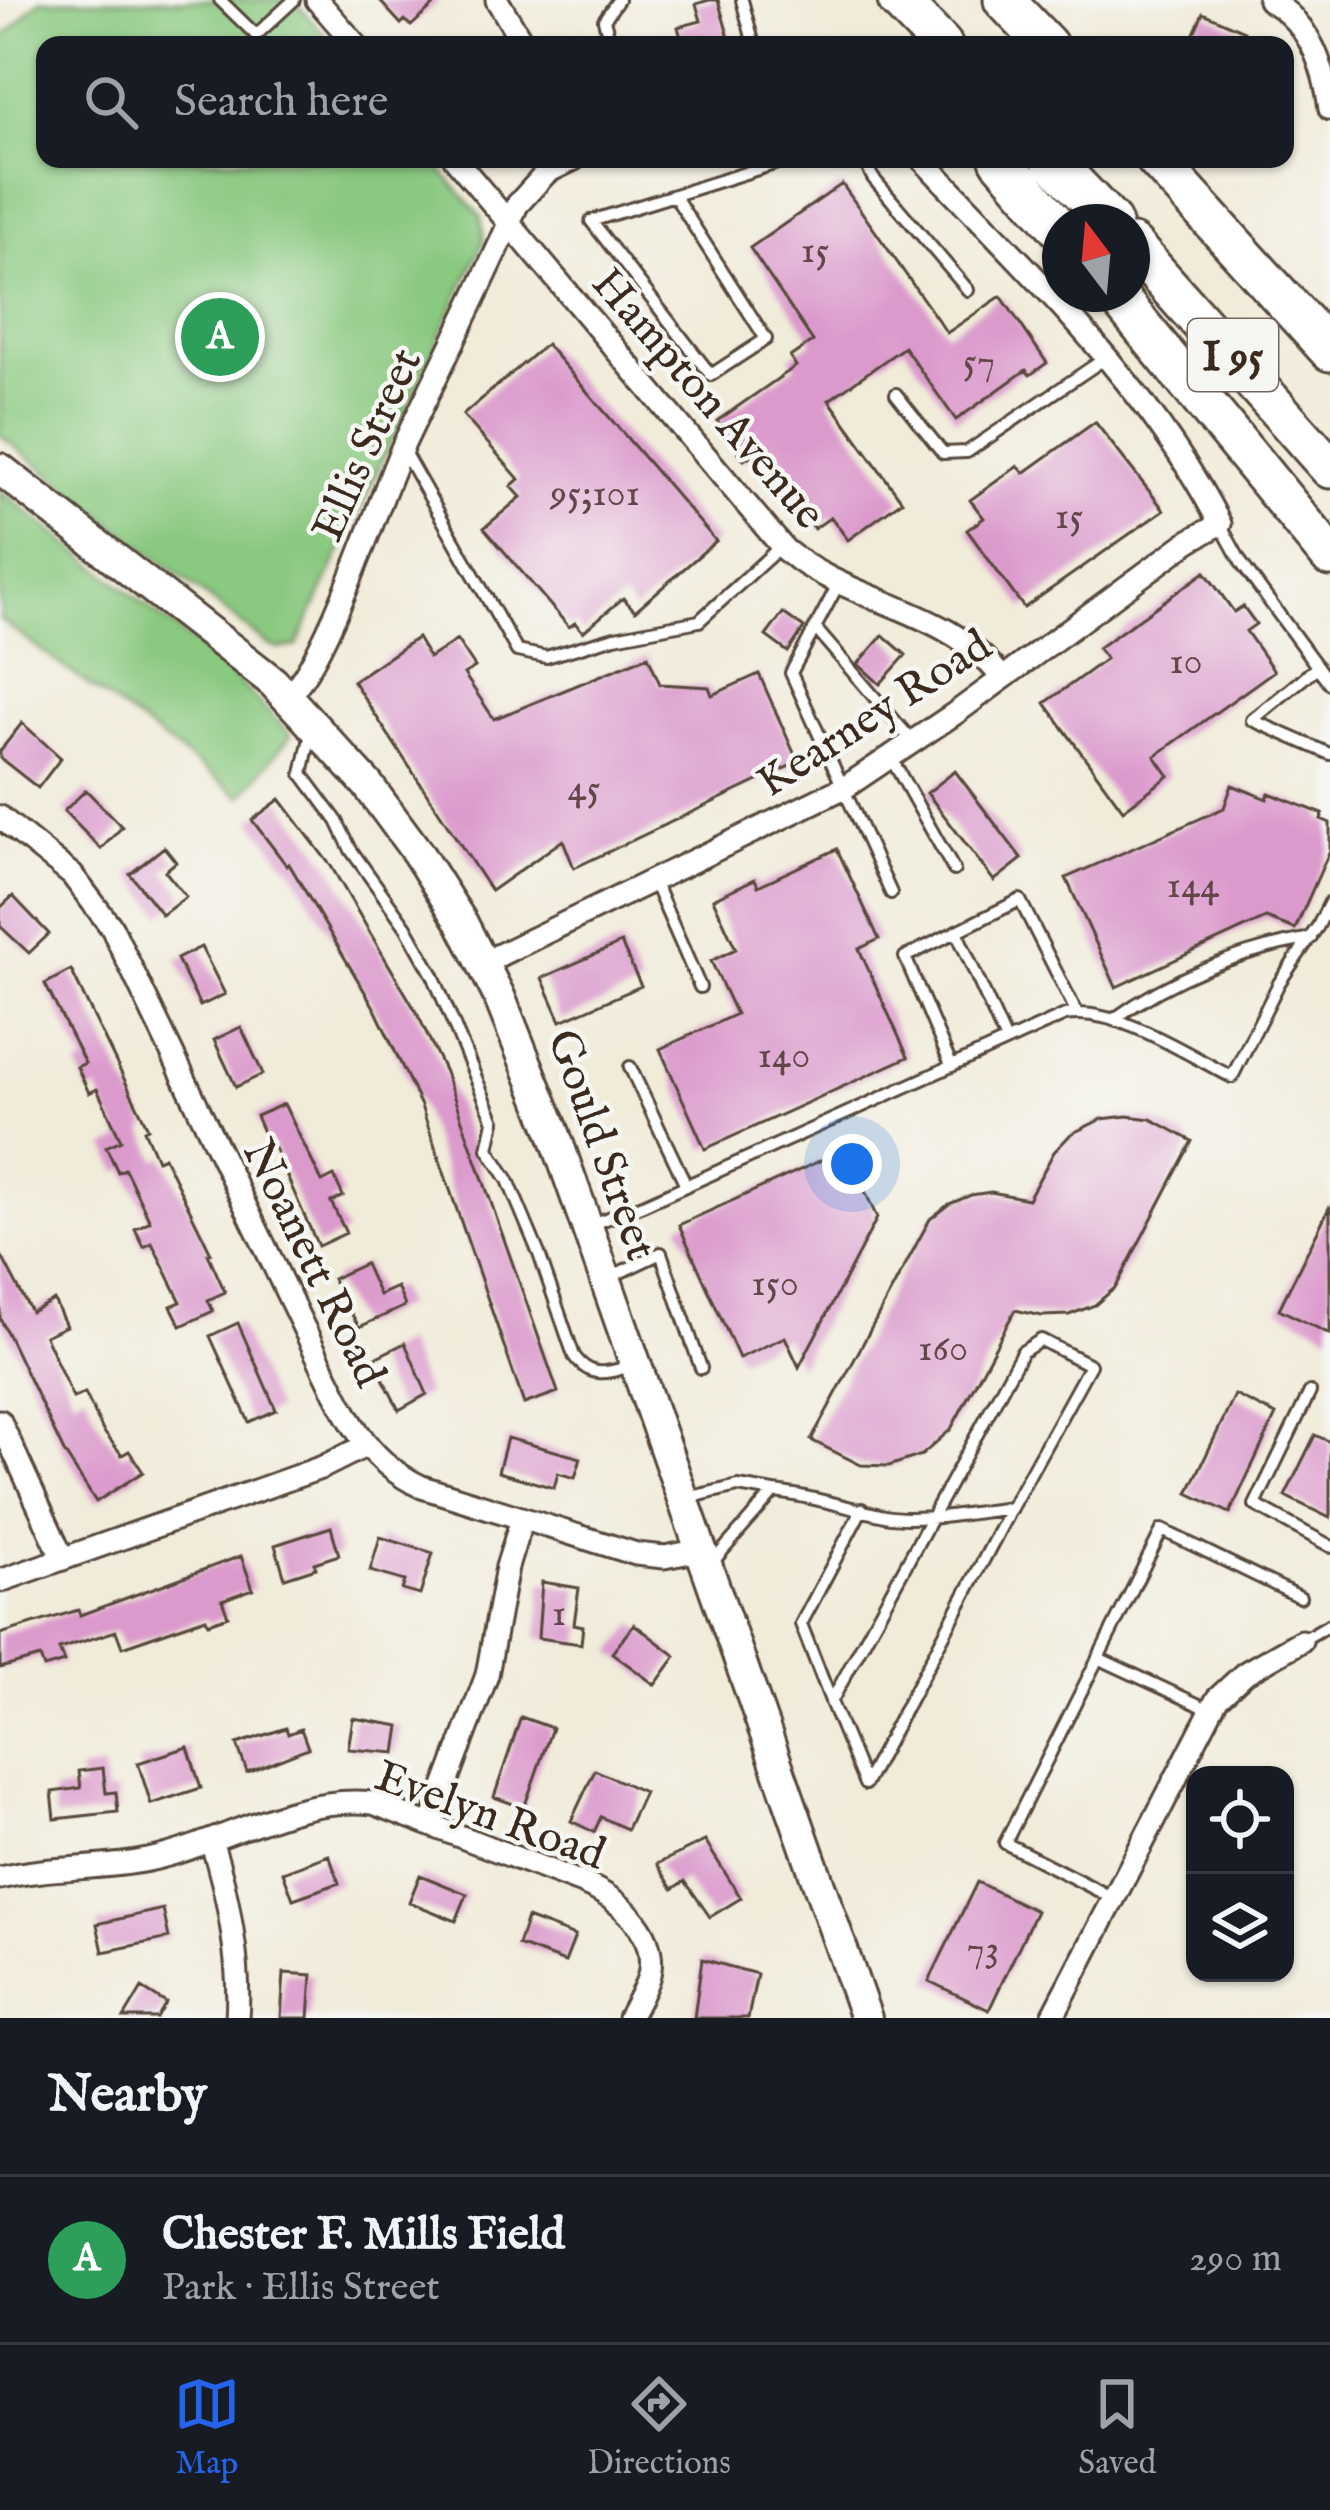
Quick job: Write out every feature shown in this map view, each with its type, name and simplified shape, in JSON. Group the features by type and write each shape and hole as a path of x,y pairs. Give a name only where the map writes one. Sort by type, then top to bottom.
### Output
{"highway":[{"path":"896,0 918,36"},
{"path":"896,0 933,36"},
{"path":"1004,0 1038,36"},
{"path":"1008,168 1042,208"},
{"path":"1060,168 1094,204"},
{"name":"I 95","path":"1164,168 1330,351"},
{"path":"1223,231 1330,316"},
{"name":"I 95","path":"1150,265 1330,468"},
{"path":"1130,312 1330,556"}],"main road":[{"name":"Gould Street","path":"0,469 288,695 400,827 483,963 528,1064 587,1226 866,2018"}],"street":[{"path":"317,0 348,36"},
{"path":"497,0 519,36"},
{"path":"1272,1 1293,17 1310,40 1330,109"},
{"name":"Hampton Avenue","path":"463,168 781,546 809,567 959,638 984,656 1002,678"},
{"name":"Ellis Street","path":"288,695 320,646 402,449 510,223 532,185 555,168"},
{"path":"930,168 1107,357 1192,476 1220,524"},
{"name":"Kearney Road","path":"483,963 843,788 1189,541 1220,524"},
{"name":"Noanett Road","path":"0,817 71,875 112,928 326,1374 365,1445 384,1465 409,1481 651,1557 705,1558"},
{"path":"0,1421 63,1559"},
{"path":"0,1581 323,1467 365,1445"},
{"path":"431,1825 487,1675 507,1567 522,1519"},
{"path":"1052,2018 1210,1710 1234,1680 1301,1641"},
{"name":"Evelyn Road","path":"0,1878 149,1860 302,1809 348,1801 386,1807 594,1888 624,1908 644,1936 650,1958 648,1978 629,2018"},
{"path":"211,1841 224,1890 237,1990 236,2018"}],"lane":[{"path":"220,0 256,35 294,0"},
{"path":"608,36 604,20 618,0"},
{"path":"742,0 752,36"},
{"path":"674,195 766,339 711,375 591,220 761,168"},
{"path":"868,168 968,290"},
{"path":"896,394 943,453 967,452 1107,357"},
{"path":"402,449 517,651 546,657 614,637 699,621 781,546"},
{"path":"1220,524 1233,550 1330,684"},
{"path":"840,581 791,673 891,892"},
{"path":"814,628 913,742"},
{"path":"1316,668 1252,720 1330,754"},
{"path":"313,724 302,775 337,820 351,850 406,927 433,975 494,1120 488,1149 508,1180 539,1254 574,1356 584,1370 595,1374 635,1365"},
{"path":"891,758 954,870"},
{"path":"652,879 700,987"},
{"path":"951,1065 905,957 1020,900 1077,1013"},
{"path":"587,1226 686,1186 1054,1018 1077,1013 1114,1019 1232,1077 1279,983 1330,902"},
{"path":"956,931 1006,1041"},
{"path":"1114,1019 1142,999 1255,948 1311,938"},
{"path":"630,1067 686,1186"},
{"path":"605,1280 661,1253 701,1368"},
{"path":"831,1702 1022,1352 1041,1340 1090,1365 865,1784 831,1702 801,1624 862,1509"},
{"path":"1310,1392 1255,1505 1330,1546"},
{"path":"683,1498 738,1486 818,1496 890,1517 1011,1508"},
{"path":"705,1558 774,1492"},
{"path":"1113,1898 1005,1843 1162,1530 1300,1598"},
{"path":"1301,1641 1330,1624"},
{"path":"1098,1658 1210,1710"}],"green space":[{"path":"40,0 294,0 325,36 36,36 36,168 439,168 481,216 484,240 297,646 278,649 267,644 0,435 0,41"},
{"path":"0,490 225,668 291,735 241,797 0,620"}],"building":[{"path":"379,0 440,0 411,26 405,20 401,24"},
{"path":"718,0 728,36 680,36 678,27 701,21 696,4"},
{"path":"1203,13 1244,31 1242,36 1193,36"},
{"path":"842,184 947,333 1001,296 1047,363 1030,375 1026,370 956,420 904,347 829,400 902,501 848,540 831,517 814,529 757,451 744,460 717,421 796,366 790,357 813,341 750,248"},
{"path":"546,344 716,541 635,611 623,598 583,632 575,623 569,627 484,528 521,497 511,486 519,479 463,415"},
{"path":"1095,422 1164,510 1024,608 967,530 984,518 970,500 1018,466 1024,473"},
{"path":"1205,572 1234,612 1243,606 1256,624 1246,631 1274,671 1155,756 1169,776 1123,810 1045,703 1106,659 1098,648"},
{"path":"783,613 804,628 788,652 766,636"},
{"path":"883,635 906,655 880,684 858,664"},
{"path":"417,638 429,658 457,640 475,667 464,674 494,719 648,656 660,684 709,687 712,695 759,674 798,762 574,868 563,840 491,891 353,681"},
{"path":"22,723 61,758 38,788 0,758 0,751"},
{"path":"955,771 1022,859 994,881 927,793"},
{"path":"1232,785 1267,799 1269,793 1323,814 1321,819 1330,823 1330,850 1295,929 1266,918 1116,987 1066,878 1224,808"},
{"path":"86,790 122,827 101,849 64,811"},
{"path":"280,799 331,866 417,1013 445,1072 558,1392 524,1404 421,1106 375,1009 289,864 252,820"},
{"path":"164,847 176,862 165,871 186,897 162,915 130,874"},
{"path":"837,849 879,939 859,949 908,1057 705,1149 660,1049 736,1014 711,961 736,949 713,899 755,879 758,886"},
{"path":"13,896 49,934 29,953 0,926 0,908"},
{"path":"621,943 641,986 561,1021 542,978"},
{"path":"201,947 225,994 200,1006 177,959"},
{"path":"71,970 148,1128 144,1130 157,1160 164,1157 225,1292 208,1300 213,1311 181,1326 171,1306 181,1302 152,1243 144,1247 135,1229 150,1221 125,1169 118,1172 106,1147 121,1140 97,1089 89,1093 77,1067 85,1063 45,984"},
{"path":"241,1027 263,1074 236,1087 214,1040"},
{"path":"284,1104 322,1182 334,1176 343,1196 331,1202 346,1233 318,1246 256,1116"},
{"path":"1102,1119 1151,1119 1192,1141 1116,1287 1095,1305 1069,1315 1015,1310 951,1429 922,1455 889,1466 861,1465 811,1440 930,1219 971,1195 991,1192 1028,1199 1054,1152 1071,1134"},
{"path":"846,1149 877,1218 799,1367 785,1337 739,1358 679,1225"},
{"path":"1330,1206 1330,1334 1279,1309"},
{"path":"0,1253 31,1312 54,1300 66,1326 45,1336 73,1398 85,1393 103,1431 122,1455 129,1451 143,1472 96,1502 64,1452 0,1318"},
{"path":"365,1264 379,1295 397,1287 405,1306 359,1327 332,1279"},
{"path":"238,1323 276,1410 249,1422 210,1336"},
{"path":"405,1343 427,1394 399,1410 373,1359"},
{"path":"1235,1395 1276,1415 1230,1513 1188,1493"},
{"path":"1315,1435 1330,1442 1330,1518 1285,1496"},
{"path":"507,1438 581,1458 575,1478 558,1473 554,1488 498,1472"},
{"path":"331,1527 339,1555 285,1578 275,1545"},
{"path":"380,1537 433,1553 420,1595 402,1590 405,1581 370,1571"},
{"path":"241,1556 253,1589 222,1600 228,1616 208,1623 206,1618 122,1647 116,1631 59,1649 64,1662 44,1668 40,1657 0,1668 0,1634 78,1610 80,1615"},
{"path":"542,1582 579,1588 574,1624 583,1626 581,1644 538,1638"},
{"path":"634,1624 676,1656 655,1685 612,1653"},
{"path":"521,1717 552,1728 524,1808 494,1797"},
{"path":"353,1718 400,1726 396,1753 348,1749"},
{"path":"286,1728 288,1734 301,1729 308,1748 247,1772 237,1744"},
{"path":"188,1747 201,1788 151,1804 138,1763"},
{"path":"103,1768 106,1793 116,1792 118,1812 55,1819 52,1792 81,1788 79,1771"},
{"path":"595,1770 644,1792 627,1829 601,1817 594,1832 571,1821"},
{"path":"705,1841 741,1898 710,1917 685,1881 673,1889 657,1864"},
{"path":"329,1855 339,1883 293,1899 283,1872"},
{"path":"420,1875 467,1894 456,1921 409,1902"},
{"path":"977,1882 1036,1911 989,2010 929,1981"},
{"path":"163,1909 169,1938 103,1952 97,1924"},
{"path":"527,1918 575,1936 565,1962 518,1945"},
{"path":"702,1959 757,1974 748,2018 694,2018"},
{"path":"284,1973 312,1975 309,2018 281,2018"},
{"path":"142,1988 166,2003 157,2018 124,2018"}],"place":[{"name":"Chester F. Mills Field","path":"220,337"}]}
